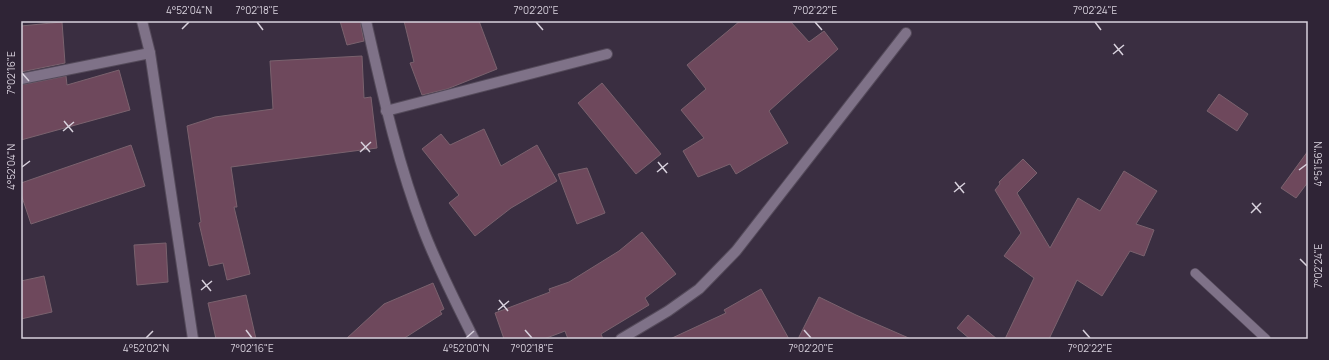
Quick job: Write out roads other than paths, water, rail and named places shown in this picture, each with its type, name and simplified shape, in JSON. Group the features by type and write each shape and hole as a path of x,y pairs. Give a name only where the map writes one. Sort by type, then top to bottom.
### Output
{"street":[{"path":"142,21 150,53 193,339"},
{"path":"366,21 386,111 423,229 474,339"},
{"path":"621,339 668,311 699,289 736,252 906,33"},
{"path":"21,79 150,53"},
{"path":"386,111 607,54"}],"lane":[{"path":"1195,273 1266,339"}]}
